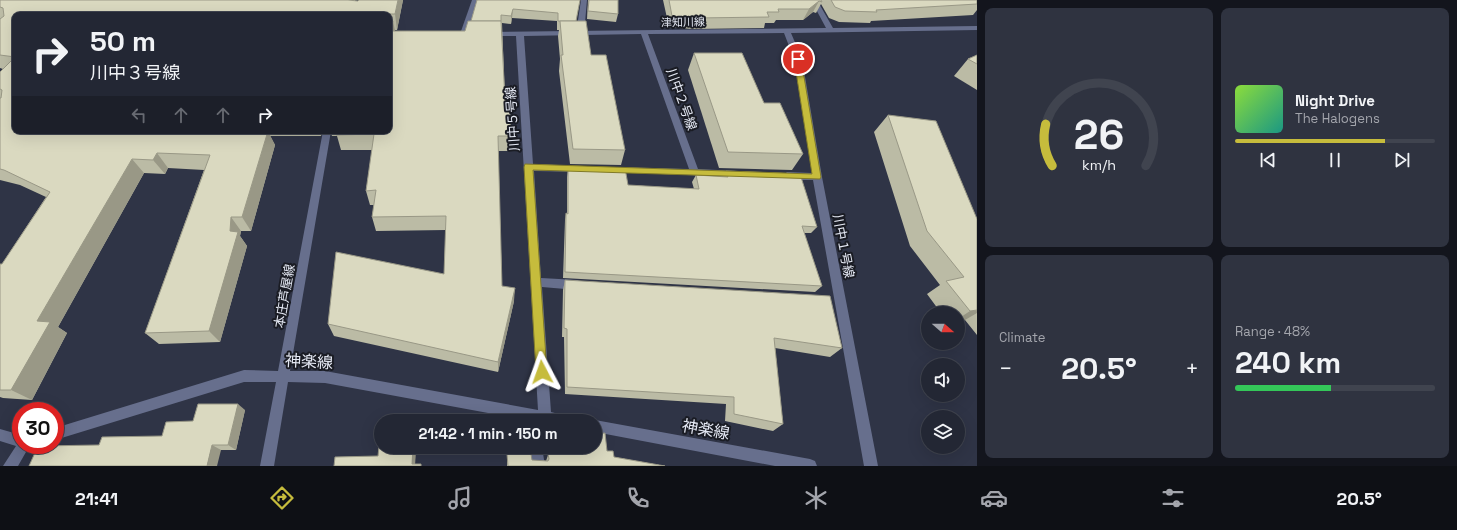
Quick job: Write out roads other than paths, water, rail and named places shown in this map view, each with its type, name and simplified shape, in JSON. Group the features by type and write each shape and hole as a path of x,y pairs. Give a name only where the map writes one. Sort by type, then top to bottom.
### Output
{"street":[{"name":"津知川線","path":"475,0 468,34 580,34 977,28"},
{"path":"580,34 584,0"},
{"path":"814,0 831,30"},
{"name":"川中１号線","path":"787,31 798,59 836,300 871,466"},
{"name":"川中２号線","path":"644,33 695,173"},
{"name":"川中５号線","path":"520,34 536,282 538,414"},
{"name":"本庄芦屋線","path":"267,466 326,134"},
{"path":"528,167 592,169"},
{"path":"607,170 748,175"},
{"path":"779,176 817,177"},
{"path":"536,282 590,286"},
{"name":"神楽線","path":"64,431 244,376 325,377 517,414"},
{"name":"神楽線","path":"602,427 810,466"},
{"path":"0,435 12,438"},
{"path":"10,466 18,454"},
{"path":"537,454 538,466"}]}
